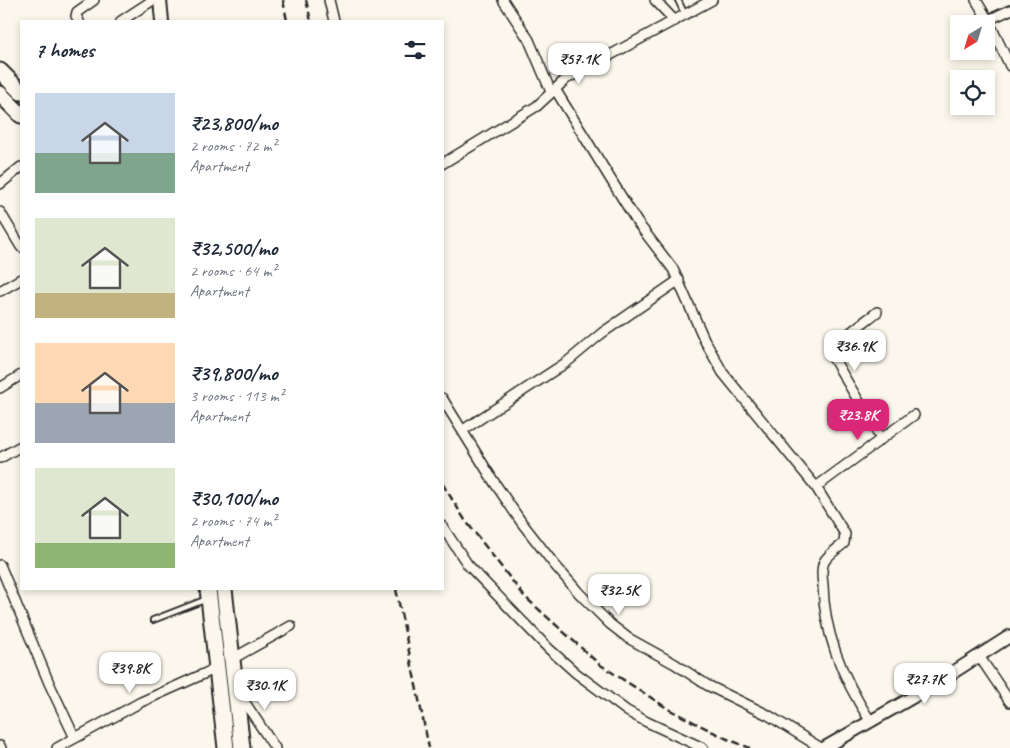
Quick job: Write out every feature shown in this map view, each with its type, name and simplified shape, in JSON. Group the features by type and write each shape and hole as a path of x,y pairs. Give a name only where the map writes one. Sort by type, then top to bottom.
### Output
{"highway":[{"path":"0,71 20,91"},
{"path":"0,94 20,114"},
{"path":"224,590 242,748"},
{"path":"209,594 226,748"}],"main road":[{"path":"160,0 162,20"}],"street":[{"path":"78,20 76,16 77,12 94,0"},
{"path":"123,20 153,0"},
{"path":"329,0 334,20"},
{"path":"503,0 529,40 553,90 637,222 670,264 704,341 723,373 816,487 846,538 842,545 826,559 824,564 823,596 829,630 839,665 871,722"},
{"path":"655,0 675,21"},
{"path":"444,163 537,106 566,79 712,0"},
{"path":"976,0 985,15"},
{"path":"995,17 1010,10"},
{"path":"995,35 1010,66"},
{"path":"0,184 20,168"},
{"path":"0,212 20,245"},
{"path":"0,291 20,280"},
{"path":"463,430 566,362 602,333 678,280"},
{"path":"877,312 839,343 832,356 882,439"},
{"path":"1,386 20,376"},
{"path":"444,401 522,523 579,593 610,624 628,638 675,664 707,685 768,715 823,748 871,722 1010,636"},
{"path":"816,487 914,415"},
{"path":"0,458 20,447"},
{"path":"444,529 468,565 548,648 576,673 627,711 703,748"},
{"path":"0,565 49,683 75,738"},
{"path":"232,659 291,626"},
{"path":"979,656 1010,702"},
{"path":"57,748 141,702 217,668"},
{"path":"235,688 275,748"}],"lane":[{"path":"678,0 684,15"},
{"path":"153,620 209,594"}],"railway":[{"path":"283,0 287,20"},
{"path":"306,0 311,20"},
{"path":"444,486 465,520 524,596 599,664 670,710 725,738 750,748"},
{"path":"396,590 429,748"}]}
